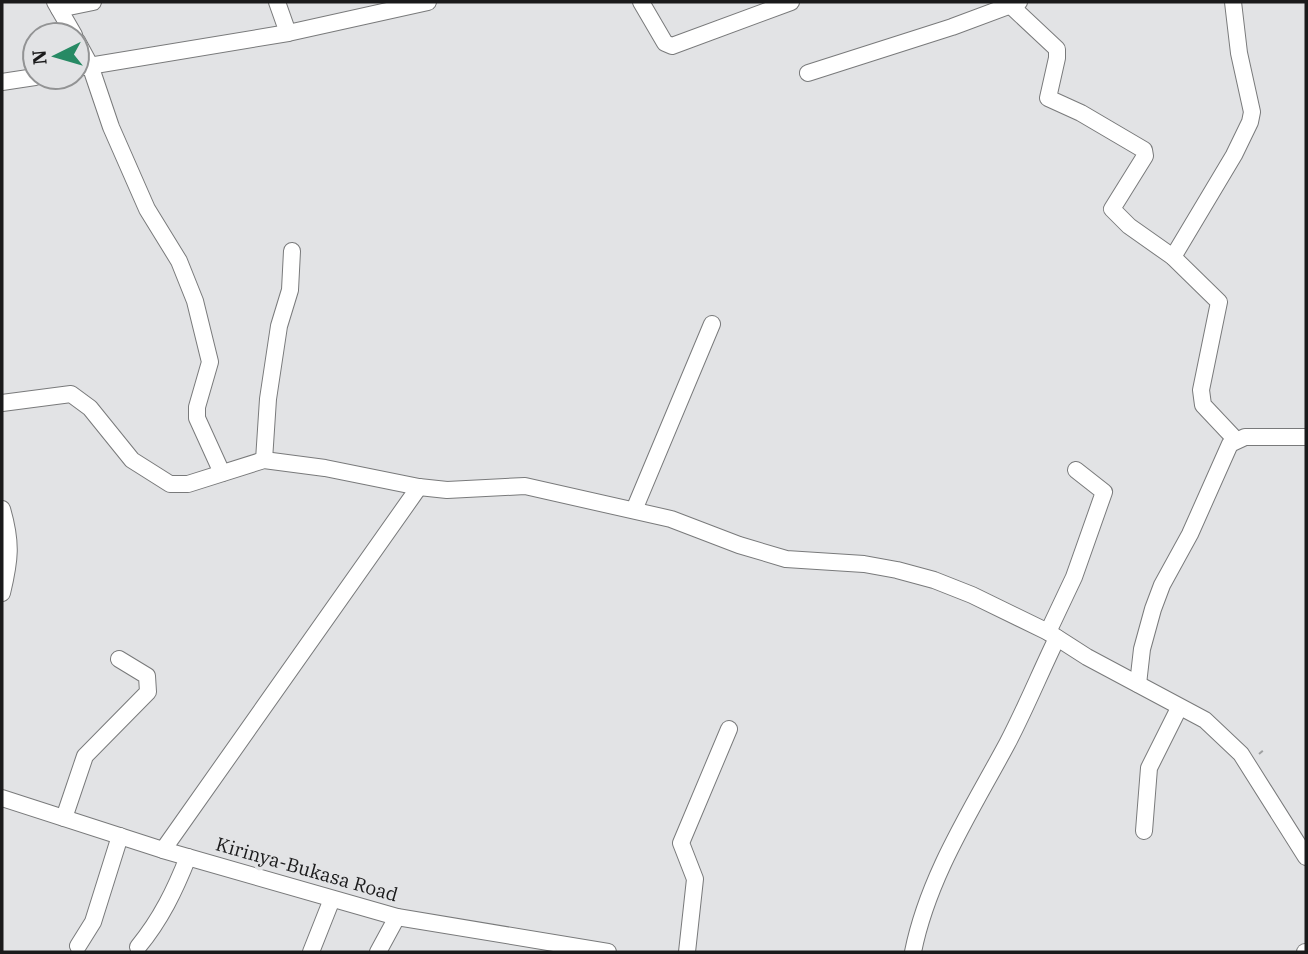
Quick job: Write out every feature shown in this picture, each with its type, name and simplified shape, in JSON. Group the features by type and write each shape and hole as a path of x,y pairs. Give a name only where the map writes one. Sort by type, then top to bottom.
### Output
{"street":[{"path":"57,6 93,2"},
{"path":"277,2 288,33"},
{"path":"91,65 288,33 428,2"},
{"path":"641,2 665,43 670,46 791,2"},
{"path":"1173,257 1234,155 1250,122 1250,96 1238,53 1233,2"},
{"path":"807,73 952,27 1015,3 1057,49 1048,98 1081,113 1144,150 1144,159 1112,209 1129,226 1173,257 1220,304 1201,399 1203,405 1236,440"},
{"path":"2,82 21,79"},
{"path":"91,82 147,209 178,261 195,301 210,362 197,407 197,418 222,473"},
{"path":"264,460 268,399 279,326 290,290 292,251"},
{"path":"634,510 712,324"},
{"path":"2,403 71,394 90,408 132,460 164,481 183,485 264,460 325,468 419,487 463,490 525,486 671,519 739,545 786,559 864,564 934,580 972,595 1053,635 1087,657 1205,720 1241,754 1306,856"},
{"path":"1138,684 1142,649 1162,585 1190,534 1230,444 1236,440 1306,437"},
{"path":"913,952 924,910 951,847 1017,725 1053,635 1103,494 1103,490 1076,470"},
{"path":"163,850 419,487"},
{"path":"2,509 10,548 2,593"},
{"path":"64,818 85,756 148,692 147,676 119,659"},
{"path":"1144,831 1149,768 1179,708"},
{"path":"687,952 695,879 681,842 729,729"},
{"name":"Kirinya-Bukasa Road","path":"2,798 163,850 397,917 608,952"},
{"path":"78,946 93,922 120,836"},
{"path":"138,947 155,926 177,887 188,857"},
{"path":"311,952 332,899"},
{"path":"378,952 397,917"}]}
